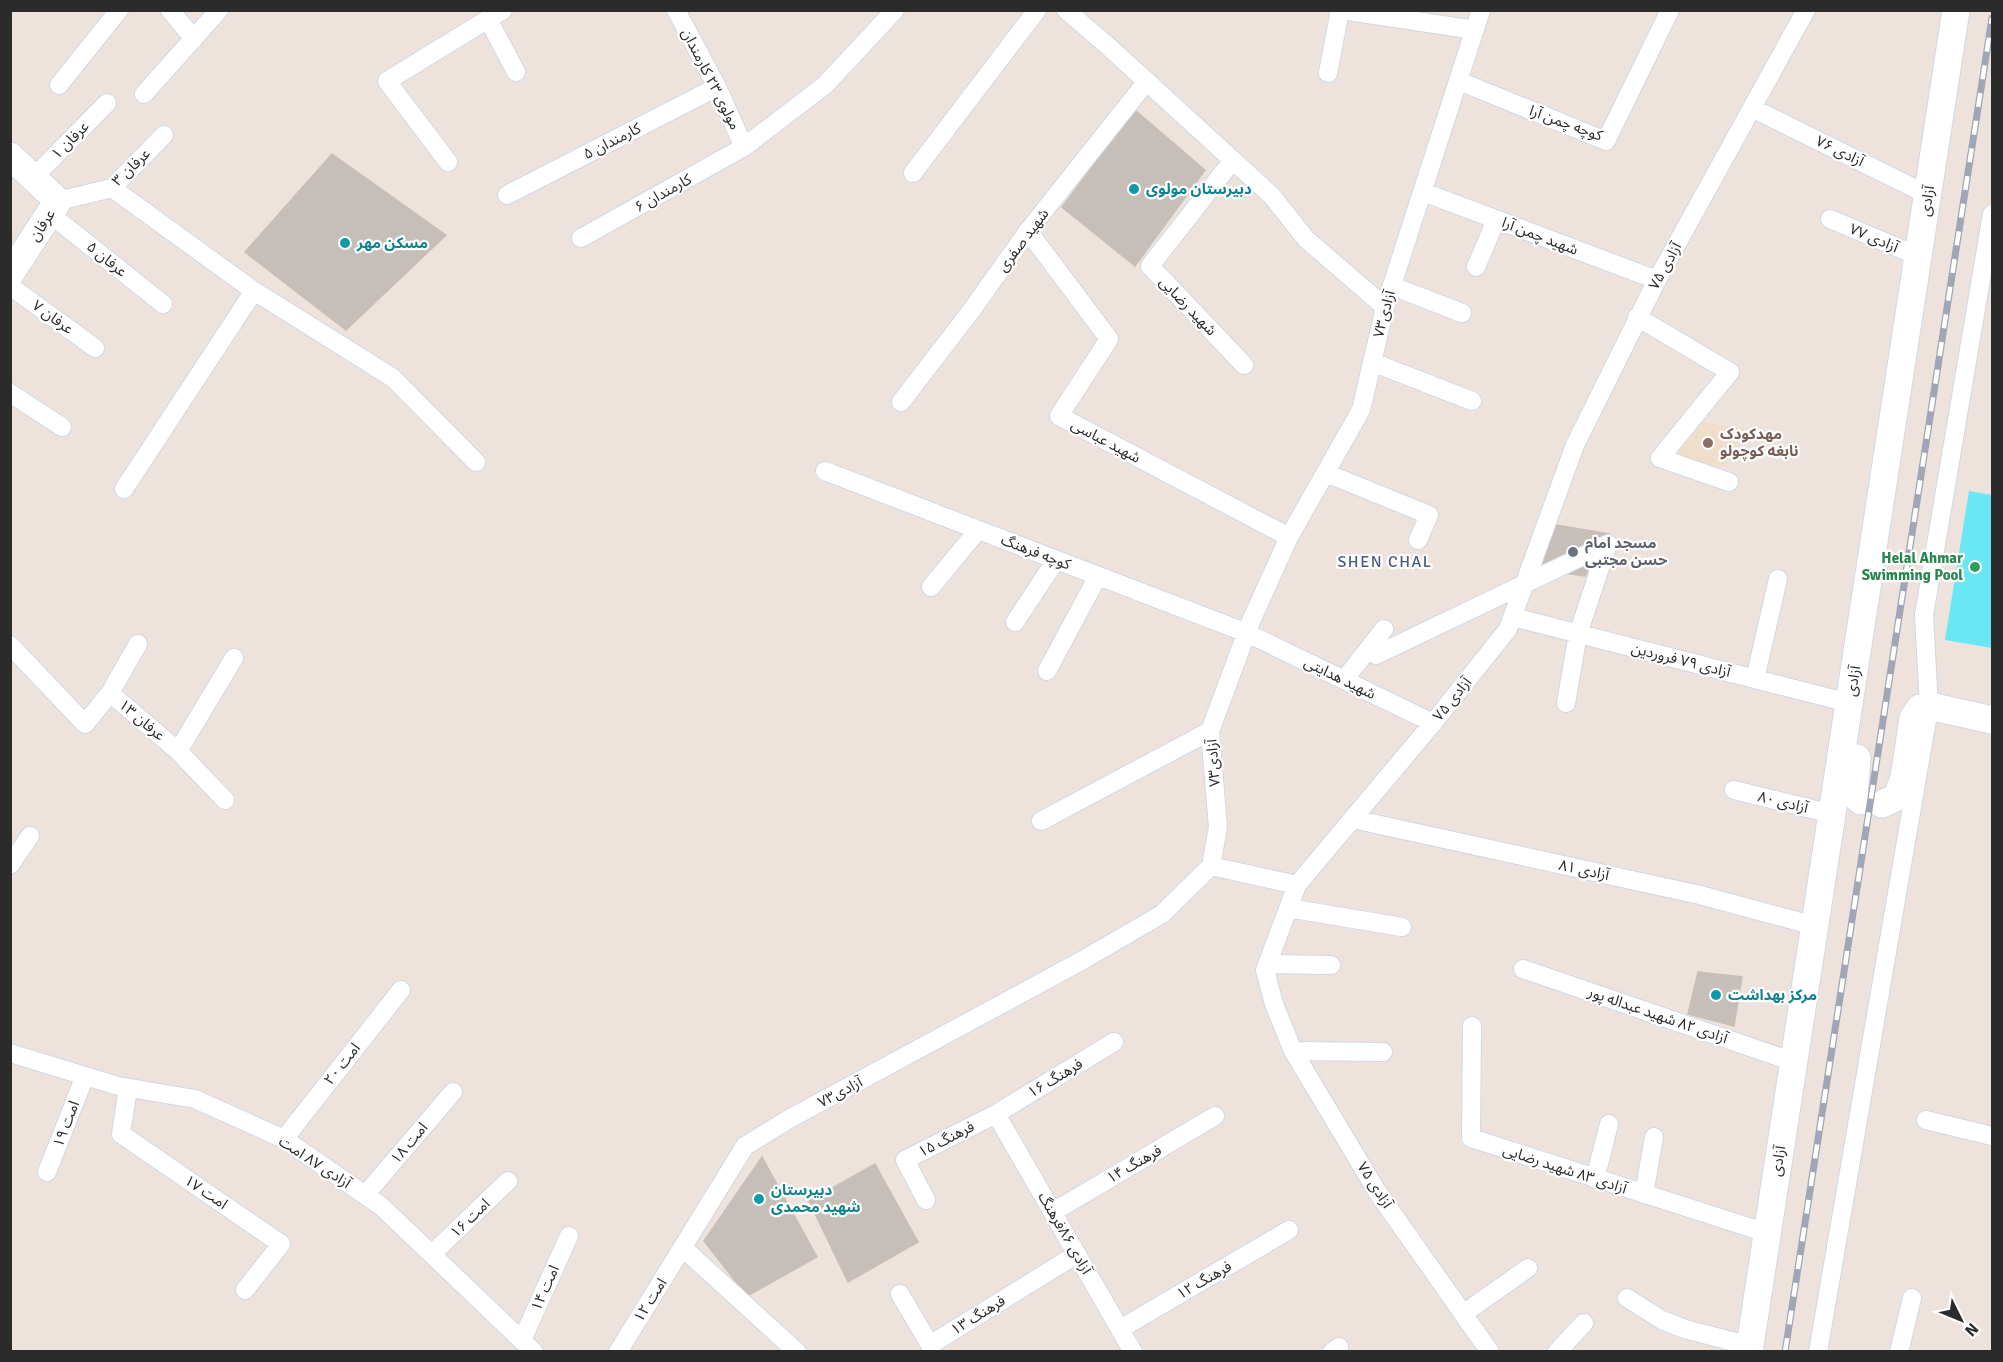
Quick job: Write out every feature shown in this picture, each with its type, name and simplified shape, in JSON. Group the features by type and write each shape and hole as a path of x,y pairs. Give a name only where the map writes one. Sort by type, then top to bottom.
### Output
{"street":[{"path":"59,85 119,10"},
{"path":"170,10 194,39"},
{"path":"144,94 219,10"},
{"name":"مولوی ۲۳ کارمندان","path":"676,10 717,87 744,147"},
{"name":"کارمندان ۶","path":"581,238 744,147 825,85 896,10"},
{"path":"913,173 1037,10"},
{"path":"1066,10 1272,196 1306,239 1385,307"},
{"name":"آزادی۷۳","path":"683,1248 745,1146 789,1119 1083,960 1162,914 1211,866 1218,827 1210,731 1247,633 1289,537 1361,410 1385,307 1481,10"},
{"name":"کوچه چمن آرا","path":"1459,81 1606,141 1670,10"},
{"name":"آزادی ۷۵","path":"1490,1352 1378,1192 1293,1051 1274,1004 1265,970 1297,885 1433,723 1508,628 1575,445 1637,317 1806,10"},
{"name":"آزادی","path":"1749,1349 1956,10"},
{"path":"1328,73 1347,11 1475,30"},
{"path":"447,162 387,81 495,15 516,72"},
{"name":"شهید صفری","path":"902,402 1028,231 1147,81"},
{"name":"کارمندان ۵","path":"507,195 717,87"},
{"name":"عرفان ۱","path":"33,178 107,103"},
{"name":"آزادی ۷۶","path":"1752,108 1928,195"},
{"name":"عرفان ۳","path":"54,207 112,188 164,135"},
{"name":"عرفان","path":"10,156 33,178 54,207 10,274"},
{"name":"شهید رضایی","path":"1233,160 1150,266 1244,365"},
{"path":"112,188 254,291 393,378 476,462"},
{"name":"شهید چمن آرا","path":"1422,192 1657,280"},
{"name":"عرفان ۵","path":"54,207 163,304"},
{"path":"1818,1352 1921,713 1924,615 1992,214"},
{"name":"آزادی ۷۷","path":"1830,219 1918,256"},
{"path":"1476,267 1496,220"},
{"name":"شهید عباسی","path":"1028,231 1109,339 1059,416 1289,537"},
{"name":"عرفان ۷","path":"10,286 95,348"},
{"path":"1392,286 1462,313"},
{"path":"124,489 254,291"},
{"path":"1637,317 1730,372 1660,459 1730,482"},
{"path":"1372,362 1472,401"},
{"path":"10,393 62,427"},
{"name":"کوچه فرهنگ","path":"825,471 1247,633"},
{"path":"1326,473 1429,515 1418,540"},
{"path":"931,586 978,530"},
{"path":"1376,656 1608,544 1578,634 1566,703"},
{"path":"1015,622 1056,560"},
{"path":"1047,671 1098,576"},
{"path":"1755,679 1778,579"},
{"name":"آزادی ۷۹ فروردین","path":"1512,617 1849,703"},
{"path":"1344,680 1384,629"},
{"name":"شهید هدایتی","path":"1247,633 1433,723"},
{"path":"110,693 138,644"},
{"name":"عرفان ۱۳","path":"10,645 86,724 110,693 178,751 234,658"},
{"path":"1849,703 1861,703 1865,714 1856,763 1854,795 1872,803 1897,797 1921,713"},
{"path":"1921,713 1992,720"},
{"path":"1041,821 1210,731"},
{"path":"178,751 225,800"},
{"name":"آزادی ۸۰","path":"1734,790 1832,814"},
{"name":"آزادی ۸۱","path":"1353,819 1700,895 1815,926"},
{"path":"10,865 30,836"},
{"path":"1211,866 1297,885"},
{"path":"1288,908 1402,927"},
{"path":"1267,964 1331,966"},
{"name":"آزادی ۸۲ شهید عبداله پور","path":"1523,969 1794,1062"},
{"name":"امت ۲۰","path":"284,1139 401,990"},
{"name":"آزادی ۸۳ شهید رضایی","path":"1472,1026 1471,1138 1767,1233"},
{"name":"فرهنگ ۱۶","path":"996,1114 1113,1042"},
{"path":"1293,1051 1383,1052"},
{"name":"آزادی ۸۷ امت","path":"10,1053 128,1088 195,1099 284,1139 381,1206 528,1346"},
{"name":"امت ۱۹","path":"47,1172 84,1076"},
{"name":"امت ۱۷","path":"128,1088 121,1134 281,1244 245,1290"},
{"name":"امت ۱۸","path":"365,1195 453,1092"},
{"name":"فرهنگ ۱۵","path":"926,1200 905,1160 996,1114"},
{"name":"آزادی ۸۶فرهنگ","path":"996,1114 1134,1352"},
{"name":"فرهنگ ۱۴","path":"1053,1212 1215,1116"},
{"path":"1926,1120 1992,1136"},
{"path":"1595,1179 1610,1124"},
{"path":"1644,1194 1654,1137"},
{"name":"امت ۱۶","path":"432,1254 508,1181"},
{"name":"فرهنگ ۱۲","path":"1120,1329 1289,1230"},
{"name":"امت ۱۴","path":"528,1346 569,1236"},
{"path":"683,1248 797,1352"},
{"name":"امت ۱۲","path":"618,1352 683,1248"},
{"name":"فرهنگ ۱۳","path":"900,1294 930,1345 1077,1254"},
{"path":"1463,1314 1528,1268"},
{"path":"1627,1298 1662,1320 1749,1349"},
{"path":"1899,1352 1912,1298"},
{"path":"1557,1352 1584,1323"}],"shaded area":[{"name":"مهدکودک نابغه کوچولو","path":"1698,422 1745,428 1724,467 1668,457"}],"water":[{"name":"Helal Ahmar Swimming Pool","path":"1969,491 1992,495 1992,648 1945,640"}],"building":[{"name":"دبیرستان مولوی","path":"1135,110 1205,170 1135,266 1062,207"},
{"name":"مسکن مهر","path":"332,154 446,235 346,330 245,252"},
{"name":"مسجد امام حسن مجتبی","path":"1556,525 1610,534 1585,576 1541,570"},
{"name":"مرکز بهداشت","path":"1698,972 1742,977 1734,1026 1688,1014"},
{"name":"دبیرستان شهید محمدی","path":"762,1157 817,1257 747,1296 704,1241"},
{"path":"875,1164 918,1242 848,1282 809,1201"}],"railway":[{"path":"1785,1352 1992,18"}],"place":[{"name":"دبیرستان مولوی","path":"1134,189"},
{"name":"مسکن مهر","path":"345,243"},
{"name":"مهدکودک نابغه کوچولو","path":"1708,443"},
{"name":"مسجد امام حسن مجتبی","path":"1573,552"},
{"name":"Helal Ahmar Swimming Pool","path":"1975,567"},
{"name":"مرکز بهداشت","path":"1716,995"},
{"name":"دبیرستان شهید محمدی","path":"759,1199"}],"district":[{"name":"SHEN CHAL","path":"1385,562"}]}
